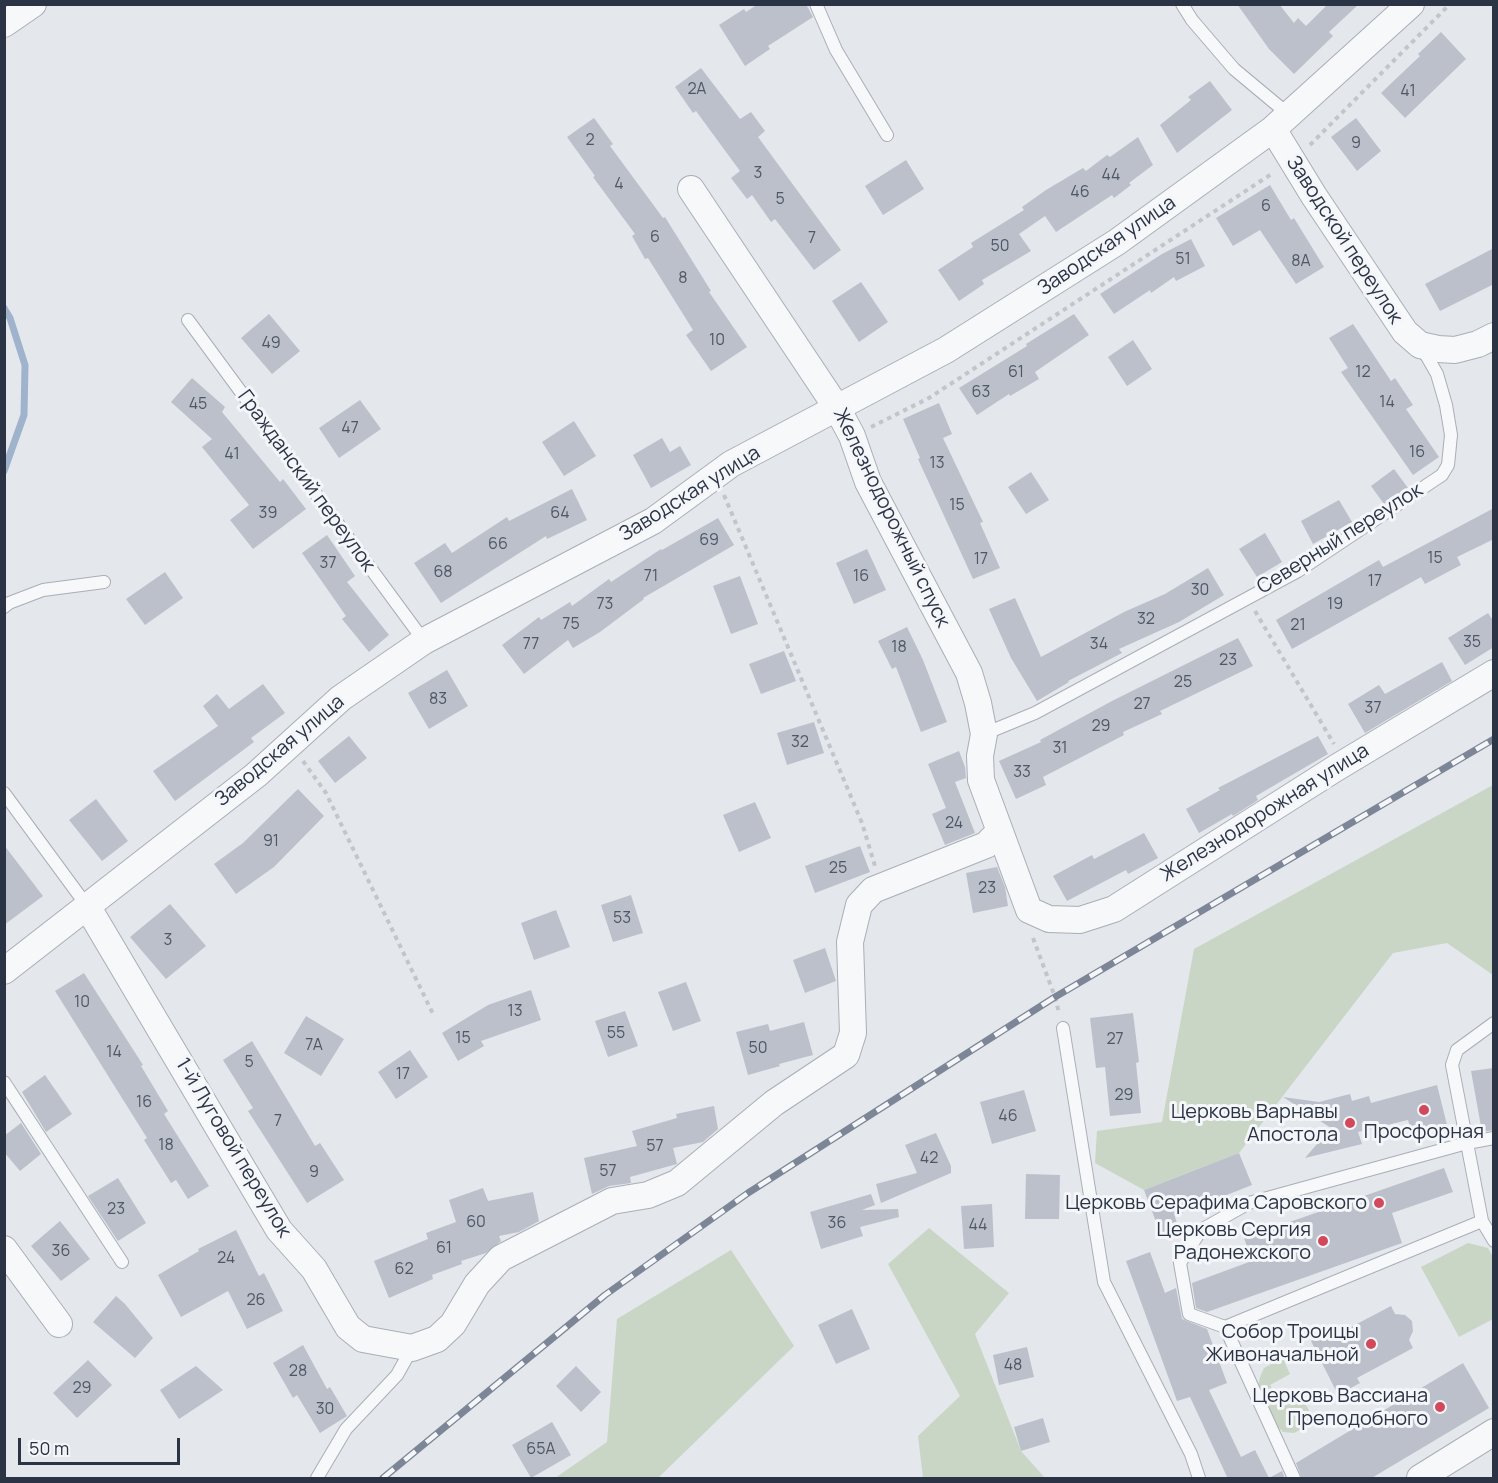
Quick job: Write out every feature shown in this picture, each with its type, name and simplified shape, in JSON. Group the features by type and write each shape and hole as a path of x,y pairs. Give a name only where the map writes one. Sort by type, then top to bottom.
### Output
{"street":[{"path":"4,24 33,4"},
{"name":"Заводская улица","path":"4,972 256,775 341,698 424,641 654,521 731,464 946,350 1117,242 1280,122 1411,4"},
{"name":"Заводской переулок","path":"1280,122 1314,196 1387,307 1405,332 1420,345"},
{"name":"Железнодорожный спуск","path":"691,189 837,408 852,436 868,482 969,674 984,734 980,756 981,780 1029,910"},
{"path":"1420,345 1455,350 1478,344 1494,336"},
{"name":"Железнодорожная улица","path":"1029,910 1049,919 1080,920 1113,909 1346,762 1494,673"},
{"path":"412,1347 437,1339 453,1324 477,1284 501,1258 612,1201 648,1196 677,1183 774,1103 846,1055 854,1033 850,942 859,905 873,890 986,845 999,832"},
{"name":"1-й Луговой переулок","path":"87,906 279,1230 314,1269 348,1327 363,1339 412,1347"},
{"path":"4,1249 59,1324"},
{"path":"1420,1479 1494,1432"}],"lane":[{"path":"816,4 836,50 887,135"},
{"name":"Заводской переулок","path":"1182,4 1192,20 1280,122"},
{"name":"Гражданский переулок","path":"188,320 424,641"},
{"name":"Северный переулок","path":"984,734 1035,713 1298,571 1442,475 1448,465 1451,435 1446,405 1437,374 1420,345"},
{"path":"4,606 43,590 104,582"},
{"path":"4,793 87,906"},
{"path":"1494,1023 1457,1050 1452,1065 1482,1221 1494,1241"},
{"path":"1063,1028 1104,1282 1191,1454 1199,1479"},
{"path":"4,1082 122,1262"},
{"path":"1482,1221 1225,1327 1189,1314 1180,1263 1201,1230 1249,1203 1467,1143 1494,1138"},
{"path":"1225,1327 1294,1479"},
{"path":"317,1479 346,1429 397,1375 412,1347"}],"path":[{"path":"715,476 861,823 882,887"},
{"path":"1247,598 1346,762"},
{"path":"291,744 326,793 434,1016"},
{"path":"1029,910 1027,921 1055,997 1063,1028"}],"green space":[{"path":"1493,785 1493,975 1447,943 1393,953 1239,1153 1144,1190 1095,1163 1097,1131 1162,1122 1194,949"},
{"path":"929,1228 1009,1293 975,1334 1021,1451 1045,1478 923,1478 918,1436 960,1396 888,1264"},
{"path":"1468,1243 1488,1248 1493,1257 1493,1319 1459,1337 1421,1267"},
{"path":"731,1250 794,1346 658,1478 555,1478 607,1442 617,1319"},
{"path":"1283,1358 1290,1374 1270,1385 1282,1407 1302,1397 1315,1422 1294,1433 1283,1432 1275,1424 1258,1386 1264,1368"}],"building":[{"path":"758,4 806,4 813,17 768,46 770,49 745,66 719,25 744,9 746,12"},
{"path":"1237,4 1279,4 1294,23 1298,18 1306,26 1328,4 1359,4 1329,32 1333,36 1294,74 1269,49"},
{"path":"1441,32 1466,59 1405,118 1381,93 1420,56 1418,54"},
{"path":"701,68 740,119 751,112 765,131 758,137 841,250 814,270 775,219 771,222 752,195 747,199 731,178 740,171 696,111 693,113 675,87"},
{"path":"1210,81 1232,110 1177,153 1160,125 1191,100 1188,97"},
{"path":"594,118 613,144 610,146 663,218 665,217 711,291 709,292 747,347 711,371 686,335 693,330 648,258 645,259 632,236 635,234 567,137"},
{"path":"1356,118 1381,151 1357,171 1331,137"},
{"path":"1138,137 1153,165 1114,198 1112,195 1056,232 1045,216 1019,234 1031,251 982,280 984,284 959,301 938,270 973,247 971,243 1024,210 1022,207 1046,190 1083,168 1086,171 1107,155 1110,157"},
{"path":"906,160 924,189 883,215 865,186"},
{"path":"1270,185 1291,220 1294,218 1324,267 1296,284 1260,230 1233,246 1216,218"},
{"path":"1191,239 1205,266 1176,281 1174,277 1114,314 1100,294 1162,254"},
{"path":"1494,248 1494,284 1440,311 1425,284"},
{"path":"861,282 888,322 859,342 832,301"},
{"path":"269,314 300,351 272,374 241,338"},
{"path":"1074,314 1089,335 1035,372 1039,379 1010,396 1009,394 977,415 959,388"},
{"path":"1353,324 1391,381 1395,378 1413,405 1406,409 1439,457 1413,475 1341,372 1348,368 1329,338"},
{"path":"1133,340 1152,369 1127,386 1108,357"},
{"path":"192,378 225,407 222,412 280,482 283,479 306,509 253,549 230,520 249,505 202,447 212,439 171,402"},
{"path":"360,400 381,429 339,458 319,428"},
{"path":"939,403 952,434 943,438 983,522 980,523 1000,568 973,579 918,459 920,458 903,419"},
{"path":"574,421 596,456 564,476 542,442"},
{"path":"662,438 670,452 680,446 691,465 651,488 633,455"},
{"path":"1394,469 1408,488 1384,504 1371,486"},
{"path":"1031,472 1049,500 1026,514 1008,487"},
{"path":"572,489 587,520 547,539 546,536 441,603 414,563 445,543 452,553 507,517 509,521"},
{"path":"1339,500 1352,522 1313,544 1301,521"},
{"path":"1494,508 1494,539 1457,557 1461,565 1425,584 1421,577 1292,649 1276,620 1379,560 1383,567"},
{"path":"718,518 734,545 643,598 600,632 573,648 568,640 524,674 502,645 539,617 541,620 570,602 572,606 609,579 611,582 661,549"},
{"path":"1265,533 1282,562 1257,577 1239,549"},
{"path":"327,535 355,576 347,582 389,635 369,652 342,619 346,616 302,553"},
{"path":"867,549 886,590 854,604 836,563"},
{"path":"1208,568 1224,595 1179,622 1119,649 1122,653 1068,681 1037,701 1011,658 989,609 1015,598 1041,657 1124,612 1165,594"},
{"path":"165,572 183,598 145,625 126,599"},
{"path":"740,576 758,624 731,634 713,586"},
{"path":"1488,613 1494,622 1494,647 1465,665 1448,638"},
{"path":"907,627 923,660 947,722 921,732 896,667 892,669 878,641"},
{"path":"1238,638 1253,666 1160,711 1162,714 1123,732 1124,735 1043,777 1046,785 1016,799 999,761 1041,742 1040,740 1112,701"},
{"path":"784,651 796,681 761,694 749,664"},
{"path":"1442,662 1452,681 1365,733 1348,704 1379,685 1385,694"},
{"path":"447,670 468,706 429,729 408,693"},
{"path":"263,684 285,713 251,738 254,742 175,801 153,771 218,726 203,706 217,694 229,709"},
{"path":"814,722 824,753 787,765 777,733"},
{"path":"349,736 367,758 335,783 318,761"},
{"path":"1318,736 1328,754 1256,796 1258,800 1233,816 1232,814 1199,833 1186,809 1220,790 1218,788"},
{"path":"959,751 966,778 955,782 975,833 945,845 932,814 946,808 928,764"},
{"path":"298,789 324,816 274,867 236,894 214,864 243,843"},
{"path":"96,799 128,841 102,861 69,820"},
{"path":"755,802 771,838 739,852 723,815"},
{"path":"1144,833 1158,858 1128,874 1126,870 1067,901 1053,876 1092,855 1094,859"},
{"path":"4,845 43,896 4,925"},
{"path":"860,846 870,872 815,893 805,866"},
{"path":"997,867 1005,887 1008,906 973,913 966,873"},
{"path":"631,895 643,933 613,942 601,905"},
{"path":"170,904 206,946 166,979 130,937"},
{"path":"556,910 570,947 534,960 521,923"},
{"path":"825,948 836,981 805,993 793,960"},
{"path":"84,973 143,1065 141,1066 168,1111 164,1114 209,1186 188,1199 176,1180 171,1183 144,1140 147,1138 55,991"},
{"path":"686,982 701,1021 673,1031 658,992"},
{"path":"531,990 541,1020 481,1041 484,1046 458,1061 442,1033 488,1005"},
{"path":"625,1011 638,1046 608,1057 595,1021"},
{"path":"1133,1013 1139,1062 1136,1063 1141,1113 1110,1116 1105,1067 1096,1068 1090,1018"},
{"path":"306,1016 344,1039 321,1076 284,1053"},
{"path":"804,1022 813,1055 748,1075 736,1032 768,1024 770,1031"},
{"path":"252,1041 315,1146 320,1143 344,1180 307,1203 248,1111 253,1108 223,1060"},
{"path":"410,1050 428,1077 396,1099 378,1072"},
{"path":"1494,1068 1494,1130 1482,1132 1471,1071"},
{"path":"45,1075 72,1114 46,1132 22,1092"},
{"path":"1437,1085 1447,1125 1412,1135 1408,1120 1358,1132 1362,1144 1305,1158 1331,1128 1283,1097 1319,1102 1350,1094 1352,1101 1369,1096 1371,1103"},
{"path":"1024,1090 1036,1131 992,1144 980,1102"},
{"path":"714,1106 718,1129 703,1142 673,1148 677,1164 630,1177 631,1183 609,1186 592,1194 584,1158 637,1146 632,1131 677,1118 676,1114"},
{"path":"21,1123 41,1154 20,1171 4,1152 4,1136"},
{"path":"936,1133 951,1166 951,1173 881,1203 876,1184 917,1173 905,1145"},
{"path":"1239,1153 1252,1185 1176,1215 1179,1229 1161,1235 1144,1190"},
{"name":"Церковь Сергия Радонежского","path":"1444,1168 1453,1192 1392,1213 1402,1243 1207,1312 1196,1308 1192,1283 1252,1261 1244,1238"},
{"path":"1026,1174 1060,1175 1059,1219 1025,1219"},
{"path":"118,1178 146,1223 118,1241 88,1196"},
{"path":"483,1188 488,1201 533,1192 539,1221 519,1232 499,1236 501,1241 486,1253 461,1261 462,1264 432,1275 433,1279 389,1298 374,1261 428,1239 426,1233 456,1222 449,1200"},
{"path":"871,1194 875,1205 862,1210 898,1209 899,1217 860,1227 863,1236 821,1249 810,1212"},
{"path":"992,1204 994,1247 964,1249 961,1206"},
{"path":"60,1221 90,1259 61,1281 31,1246"},
{"path":"236,1230 259,1276 264,1273 283,1311 247,1329 228,1291 181,1317 158,1275 199,1251 198,1249"},
{"path":"1150,1252 1165,1293 1176,1288 1182,1319 1207,1329 1227,1383 1209,1390 1241,1457 1255,1450 1269,1478 1282,1471 1285,1479 1228,1479 1190,1397 1177,1401 1126,1261"},
{"path":"116,1296 153,1338 135,1358 93,1322"},
{"name":"Собор Троицы Живоначальной","path":"1391,1306 1395,1314 1405,1315 1412,1321 1413,1331 1409,1340 1413,1348 1357,1378 1360,1383 1338,1395 1311,1341 1331,1330 1334,1336"},
{"path":"852,1309 870,1349 836,1364 818,1325"},
{"path":"303,1345 327,1389 330,1387 347,1416 320,1433 297,1395 293,1398 273,1363"},
{"path":"1027,1347 1034,1377 999,1385 993,1355"},
{"path":"88,1360 112,1385 77,1418 53,1393"},
{"path":"1463,1363 1489,1408 1370,1479 1302,1479 1296,1463"},
{"path":"196,1366 223,1390 179,1419 160,1390"},
{"path":"576,1366 601,1392 581,1412 556,1386"},
{"path":"1043,1418 1050,1442 1021,1451 1014,1427"},
{"path":"552,1422 571,1455 531,1478 512,1445"}],"waterway":[{"path":"4,308 10,318 25,365 24,415 4,471"}],"railway":[{"path":"383,1478 605,1295 748,1193 1055,997 1494,739"}],"place":[{"name":"Просфорная","path":"1424,1110"},
{"name":"Церковь Варнавы Апостола","path":"1350,1123"},
{"name":"Церковь Серафима Саровского","path":"1379,1203"},
{"name":"Церковь Сергия Радонежского","path":"1323,1241"},
{"name":"Собор Троицы Живоначальной","path":"1371,1344"},
{"name":"Церковь Вассиана Преподобного","path":"1440,1407"}]}
